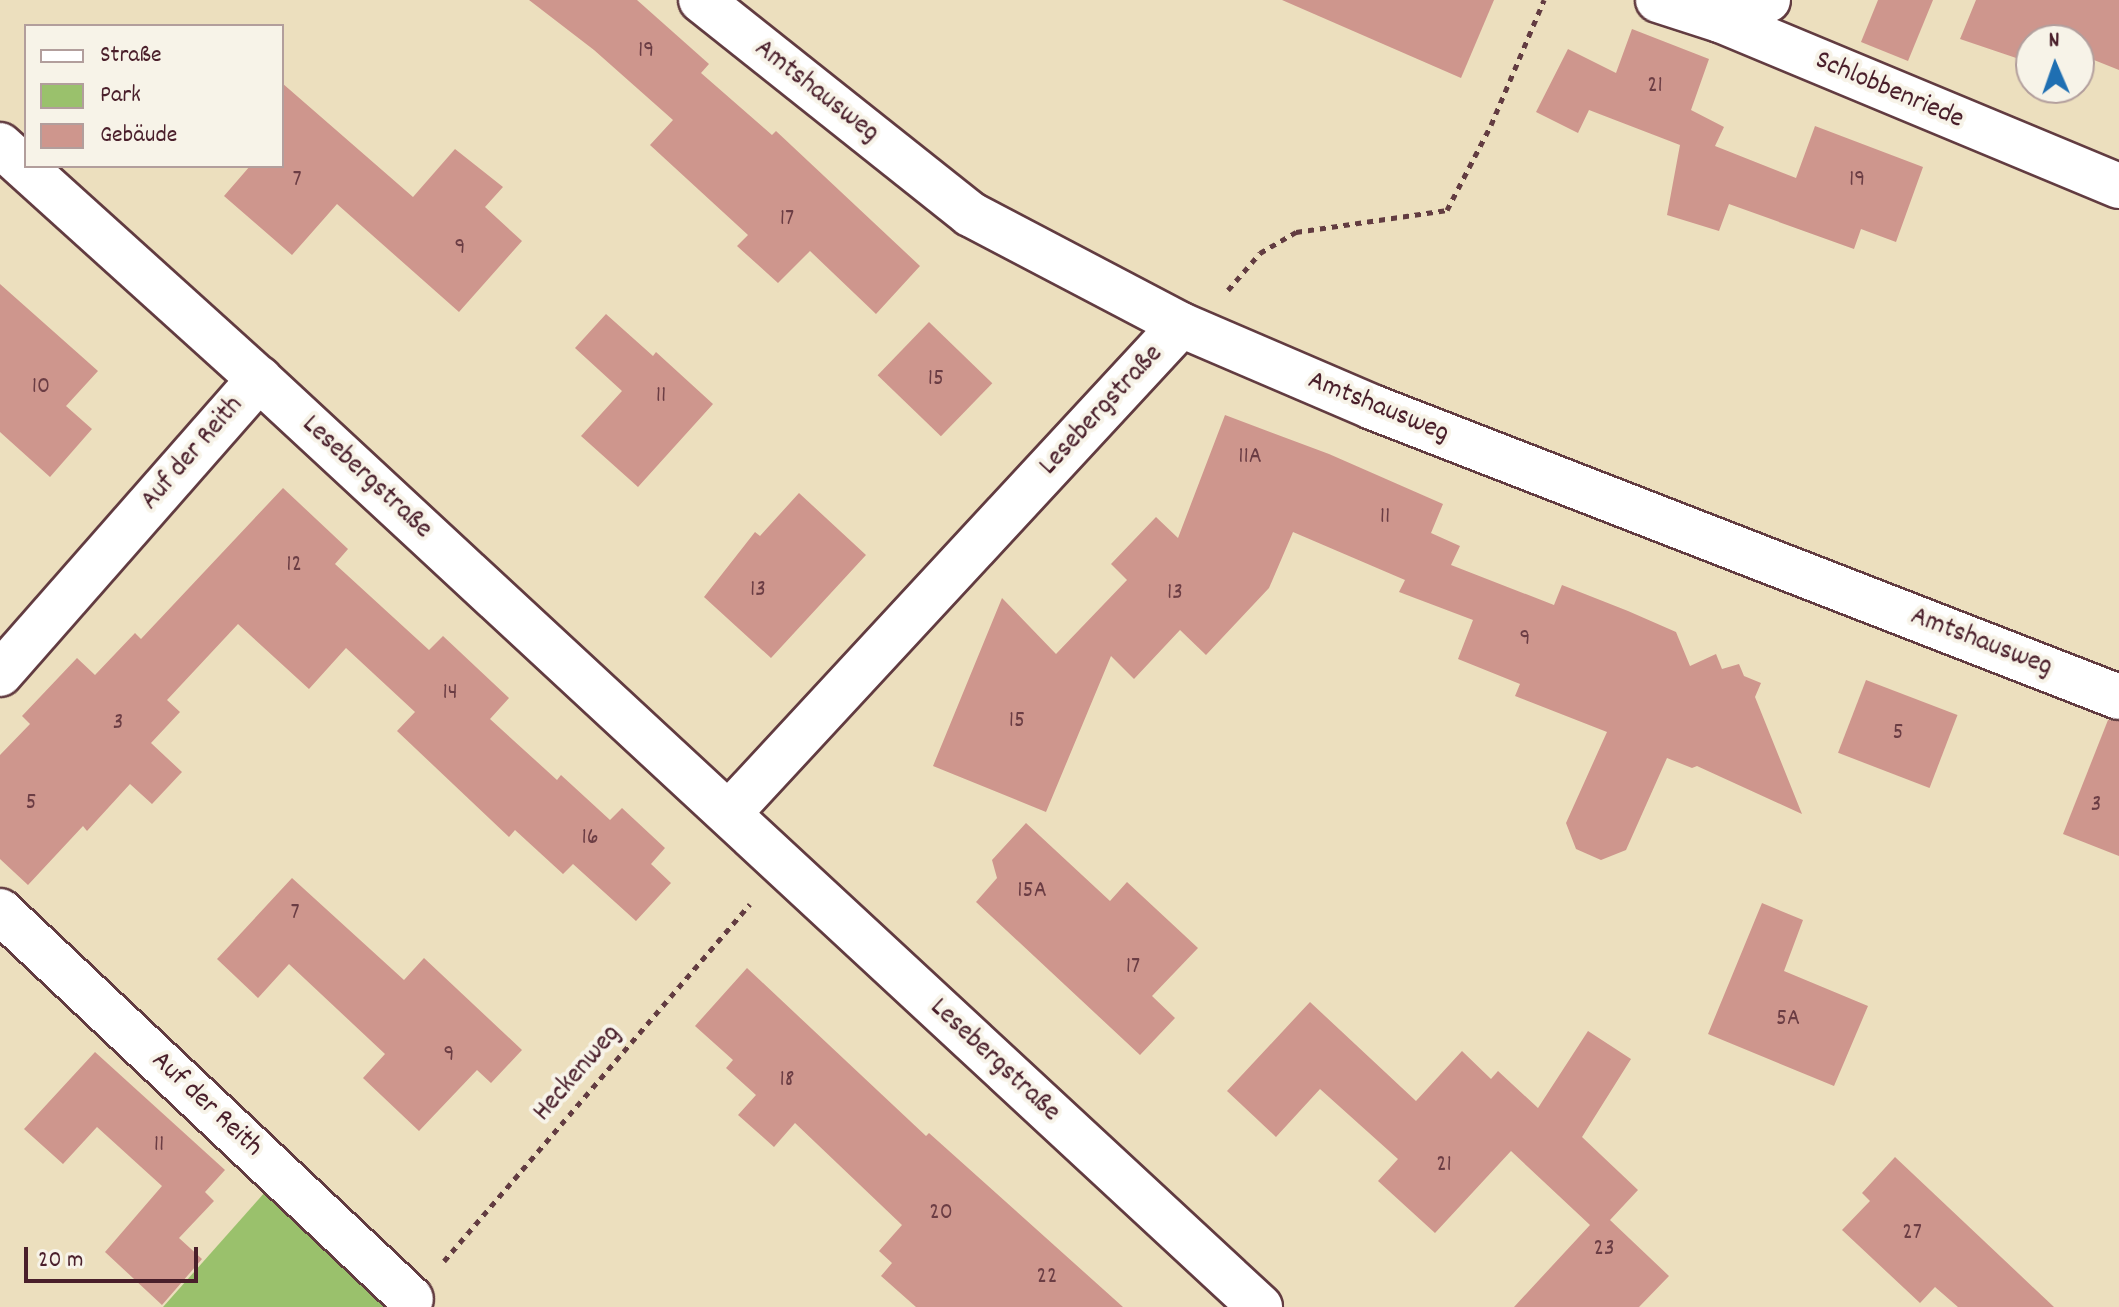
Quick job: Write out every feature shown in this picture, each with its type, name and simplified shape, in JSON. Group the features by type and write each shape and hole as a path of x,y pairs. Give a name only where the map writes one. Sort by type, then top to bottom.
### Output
{"street":[{"name":"Amtshausweg","path":"701,0 970,214 1181,325 1372,407 2119,697"},
{"name":"Schlobbenriede","path":"1658,0 1720,20 2119,186"},
{"path":"1720,20 1768,0"},
{"name":"Lesebergstraße","path":"0,145 24,167"},
{"name":"Lesebergstraße","path":"25,168 259,379 1260,1307"},
{"name":"Lesebergstraße","path":"729,813 1181,325"},
{"name":"Auf der Reith","path":"0,674 259,379"},
{"name":"Auf der Reith","path":"0,911 411,1299"}],"path":[{"path":"1221,299 1260,253 1296,232 1447,210 1491,125 1544,0"},
{"name":"Heckenweg","path":"411,1299 782,866"}],"green space":[{"path":"273,1183 393,1296 383,1307 163,1307"}],"building":[{"path":"529,0 637,0 709,64 701,73 772,135 776,131 920,266 876,314 810,251 778,283 737,246 748,235 650,145 673,120 594,50"},
{"path":"1282,0 1494,0 1461,78"},
{"path":"1878,0 1933,0 1908,61 1861,42"},
{"path":"1976,0 2119,0 2119,70 2095,60 2095,24 2015,24 2015,58 1960,39"},
{"path":"1632,29 1709,59 1691,110 1724,127 1715,146 1796,178 1815,126 1923,167 1896,242 1861,229 1854,249 1729,204 1719,231 1667,215 1680,145 1589,110 1578,133 1536,112 1568,49 1616,73"},
{"path":"284,85 413,197 455,149 503,187 485,207 522,241 459,312 337,204 292,255 224,196 248,168 284,168"},
{"path":"0,284 98,371 66,406 92,429 50,477 0,432"},
{"path":"606,314 653,356 656,352 713,404 638,487 581,436 622,391 575,348"},
{"path":"929,322 992,383 941,436 878,375"},
{"path":"1225,415 1329,454 1443,504 1431,533 1460,546 1451,565 1554,605 1562,585 1628,611 1676,632 1690,666 1716,654 1722,669 1739,664 1744,676 1761,683 1755,697 1802,814 1697,766 1692,768 1667,758 1626,850 1601,860 1576,849 1566,823 1607,732 1515,696 1520,684 1458,659 1473,620 1399,592 1405,580 1293,532 1269,588 1206,655 1180,630 1134,679 1111,656 1046,812 933,766 1002,598 1056,654 1127,580 1111,564 1156,517 1178,538"},
{"path":"283,488 348,549 335,564 429,650 443,636 509,698 490,719 557,780 561,775 610,820 622,808 665,848 651,864 671,883 636,921 573,864 563,874 515,830 509,837 397,731 415,712 346,648 309,689 238,624 167,700 180,712 151,743 182,772 152,804 130,784 87,831 83,826 28,885 0,859 0,755 30,724 22,716 77,658 95,675 135,633 141,639"},
{"path":"799,493 866,555 771,658 704,597 755,532 760,536"},
{"path":"1866,680 1957,715 1930,788 1838,753"},
{"path":"2108,720 2119,721 2119,856 2063,834"},
{"path":"1026,823 1110,901 1127,882 1198,948 1152,996 1175,1018 1140,1055 976,902 997,878 992,860"},
{"path":"292,878 404,980 424,958 522,1050 491,1083 477,1070 419,1131 363,1078 385,1054 289,964 258,998 217,959"},
{"path":"1762,903 1803,920 1784,971 1868,1006 1834,1086 1708,1034"},
{"path":"747,968 926,1136 929,1133 1123,1307 916,1307 881,1276 892,1263 879,1251 902,1225 795,1123 774,1147 738,1115 756,1095 726,1068 733,1060 695,1026"},
{"path":"1310,1002 1416,1101 1462,1051 1491,1079 1498,1071 1538,1108 1588,1031 1631,1059 1582,1137 1638,1190 1610,1220 1669,1276 1639,1307 1514,1307 1590,1225 1511,1151 1435,1233 1378,1181 1398,1159 1320,1089 1276,1137 1227,1091"},
{"path":"95,1052 225,1170 205,1192 214,1201 179,1238 202,1259 162,1305 105,1252 162,1186 97,1127 63,1164 24,1129"},
{"path":"1895,1157 2054,1307 1958,1307 1935,1287 1920,1303 1842,1230 1870,1201 1862,1193"}]}
